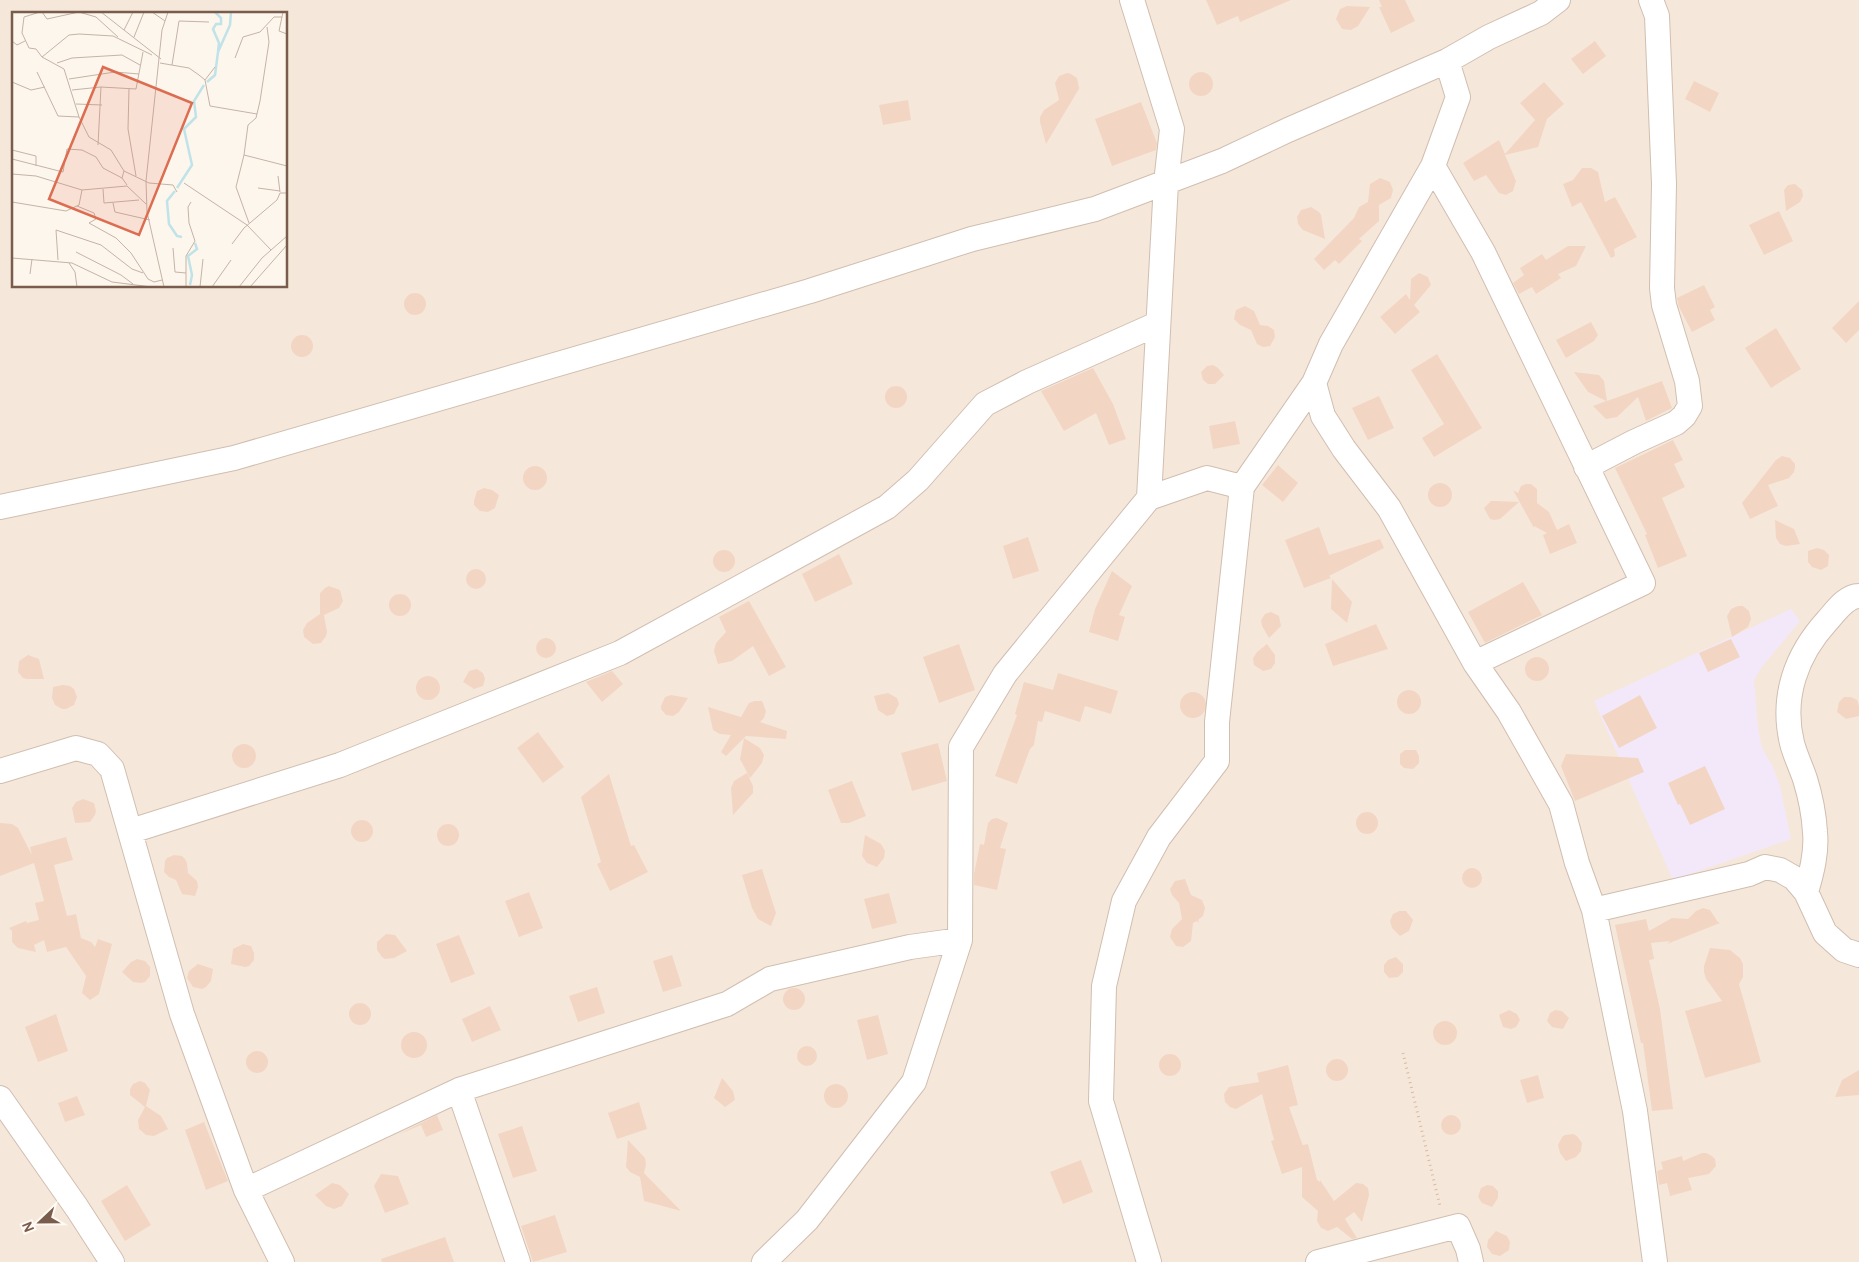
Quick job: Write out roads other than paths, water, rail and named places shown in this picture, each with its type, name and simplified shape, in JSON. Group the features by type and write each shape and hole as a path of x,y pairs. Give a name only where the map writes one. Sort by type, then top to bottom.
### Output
{"street":[{"path":"1132,0 1172,129 1166,183 1157,324 1149,498"},
{"path":"0,507 234,458 810,291 972,239 1095,209 1222,161 1447,60 1489,37 1541,13 1558,0"},
{"path":"1586,467 1648,435 1676,424 1690,406 1687,381 1664,305 1662,288 1664,184 1657,16 1651,0"},
{"path":"1149,1262 1101,1101 1104,986 1124,901 1159,837 1217,761 1217,722 1242,487 1314,383 1331,344 1433,166 1458,97 1447,60"},
{"path":"1433,166 1483,252 1643,583 1475,664"},
{"path":"131,831 340,766 620,653 887,507 918,480 985,404 1027,382 1157,324"},
{"path":"1314,383 1322,416 1344,449 1389,508 1475,664 1509,712 1561,804 1577,863 1594,910 1635,1111 1655,1262"},
{"path":"764,1262 807,1220 914,1082 960,940 961,747 1005,674 1149,498 1207,478 1242,487"},
{"path":"1806,892 1814,862 1815,832 1806,782 1792,744 1788,716 1791,684 1805,650 1821,628 1842,604 1852,596 1859,596"},
{"path":"0,771 76,748 98,754 112,769 182,1014 246,1190 282,1262"},
{"path":"1594,910 1749,874 1764,867 1780,870 1794,878 1806,892 1826,933 1844,950 1859,955"},
{"path":"246,1190 459,1090 727,1004 770,979 910,947 960,940"},
{"path":"459,1090 518,1262"},
{"path":"0,1098 77,1208 112,1262"},
{"path":"1318,1262 1458,1226 1468,1249 1471,1262"}]}
